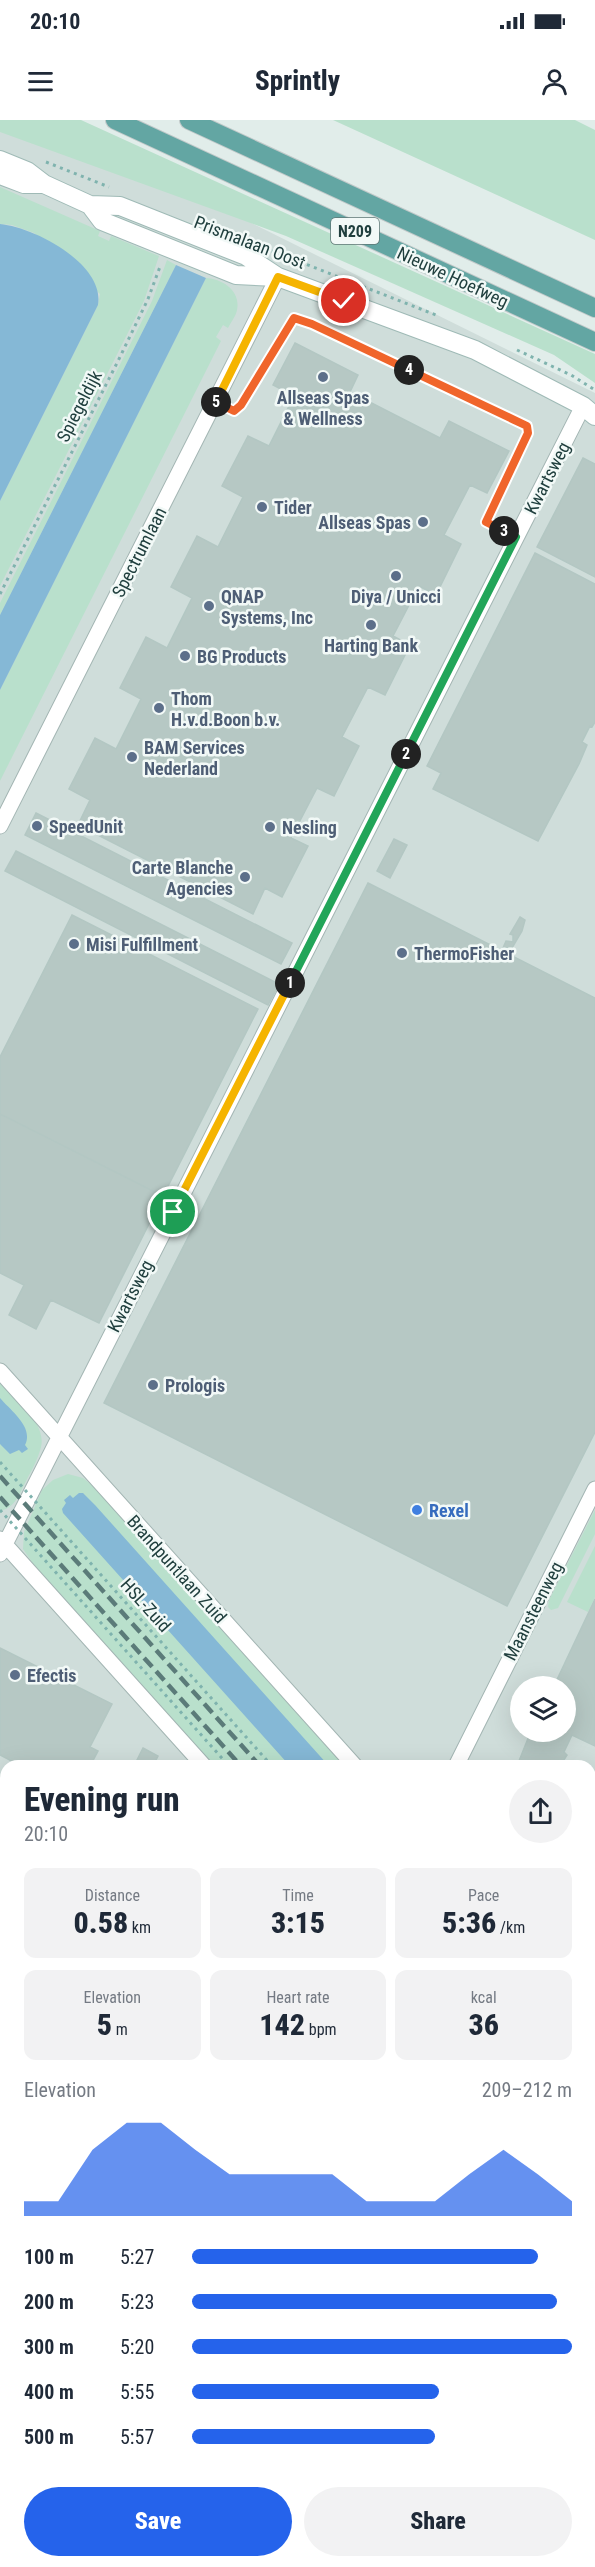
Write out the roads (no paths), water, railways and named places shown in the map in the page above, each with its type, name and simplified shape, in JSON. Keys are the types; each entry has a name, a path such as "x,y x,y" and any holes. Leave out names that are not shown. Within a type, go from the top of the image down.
{"main road":[{"name":"Nieuwe Hoefweg","path":"115,120 595,342"},
{"name":"Nieuwe Hoefweg","path":"189,120 595,308"}],"street":[{"name":"Prismalaan Oost","path":"0,160 27,171 44,184 90,205 120,206 246,256 278,277 476,350 589,411"},
{"name":"Prismalaan Oost","path":"0,175 24,184 44,184"},
{"name":"Prismalaan Oost","path":"90,205 102,221 236,276 278,277"},
{"name":"Spectrumlaan","path":"0,826 278,277"},
{"name":"Kwartsweg","path":"2,1546 516,537 589,411"},
{"name":"Brandpuntlaan Zuid","path":"0,1371 350,1760"},
{"name":"Maansteenweg","path":"459,1760 595,1489"},
{"path":"2,1546 198,1760"}],"lane":[{"path":"215,401 234,411 241,405 294,318 312,324 527,426 528,433 486,522 516,537"}],"water":[{"path":"0,224 31,232 48,240 79,262 90,275 97,290 98,305 0,501"},
{"path":"176,265 206,278 0,690 0,615"},
{"path":"0,1398 24,1426 27,1438 25,1445 28,1449 22,1453 19,1450 10,1454 0,1444"},
{"path":"83,1493 95,1505 324,1760 285,1760 63,1513 62,1509 66,1503 64,1500 70,1495 73,1498"}],"railway":[{"path":"0,1476 255,1760"},
{"path":"0,1497 236,1760"}],"place":[{"name":"Allseas Spas & Wellness","path":"323,377"},
{"name":"Tider","path":"262,507"},
{"name":"Allseas Spas","path":"423,522"},
{"name":"Diya / Unicci","path":"396,576"},
{"name":"QNAP Systems, Inc","path":"209,606"},
{"name":"Harting Bank","path":"371,625"},
{"name":"BG Products","path":"185,656"},
{"name":"Thom H.v.d.Boon b.v.","path":"159,708"},
{"name":"BAM Services Nederland","path":"132,757"},
{"name":"SpeedUnit","path":"37,826"},
{"name":"Nesling","path":"270,827"},
{"name":"Carte Blanche Agencies","path":"245,877"},
{"name":"Misi Fulfillment","path":"74,944"},
{"name":"ThermoFisher","path":"402,953"},
{"name":"Prologis","path":"153,1385"},
{"name":"Rexel","path":"417,1510"},
{"name":"Efectis","path":"15,1675"}]}
